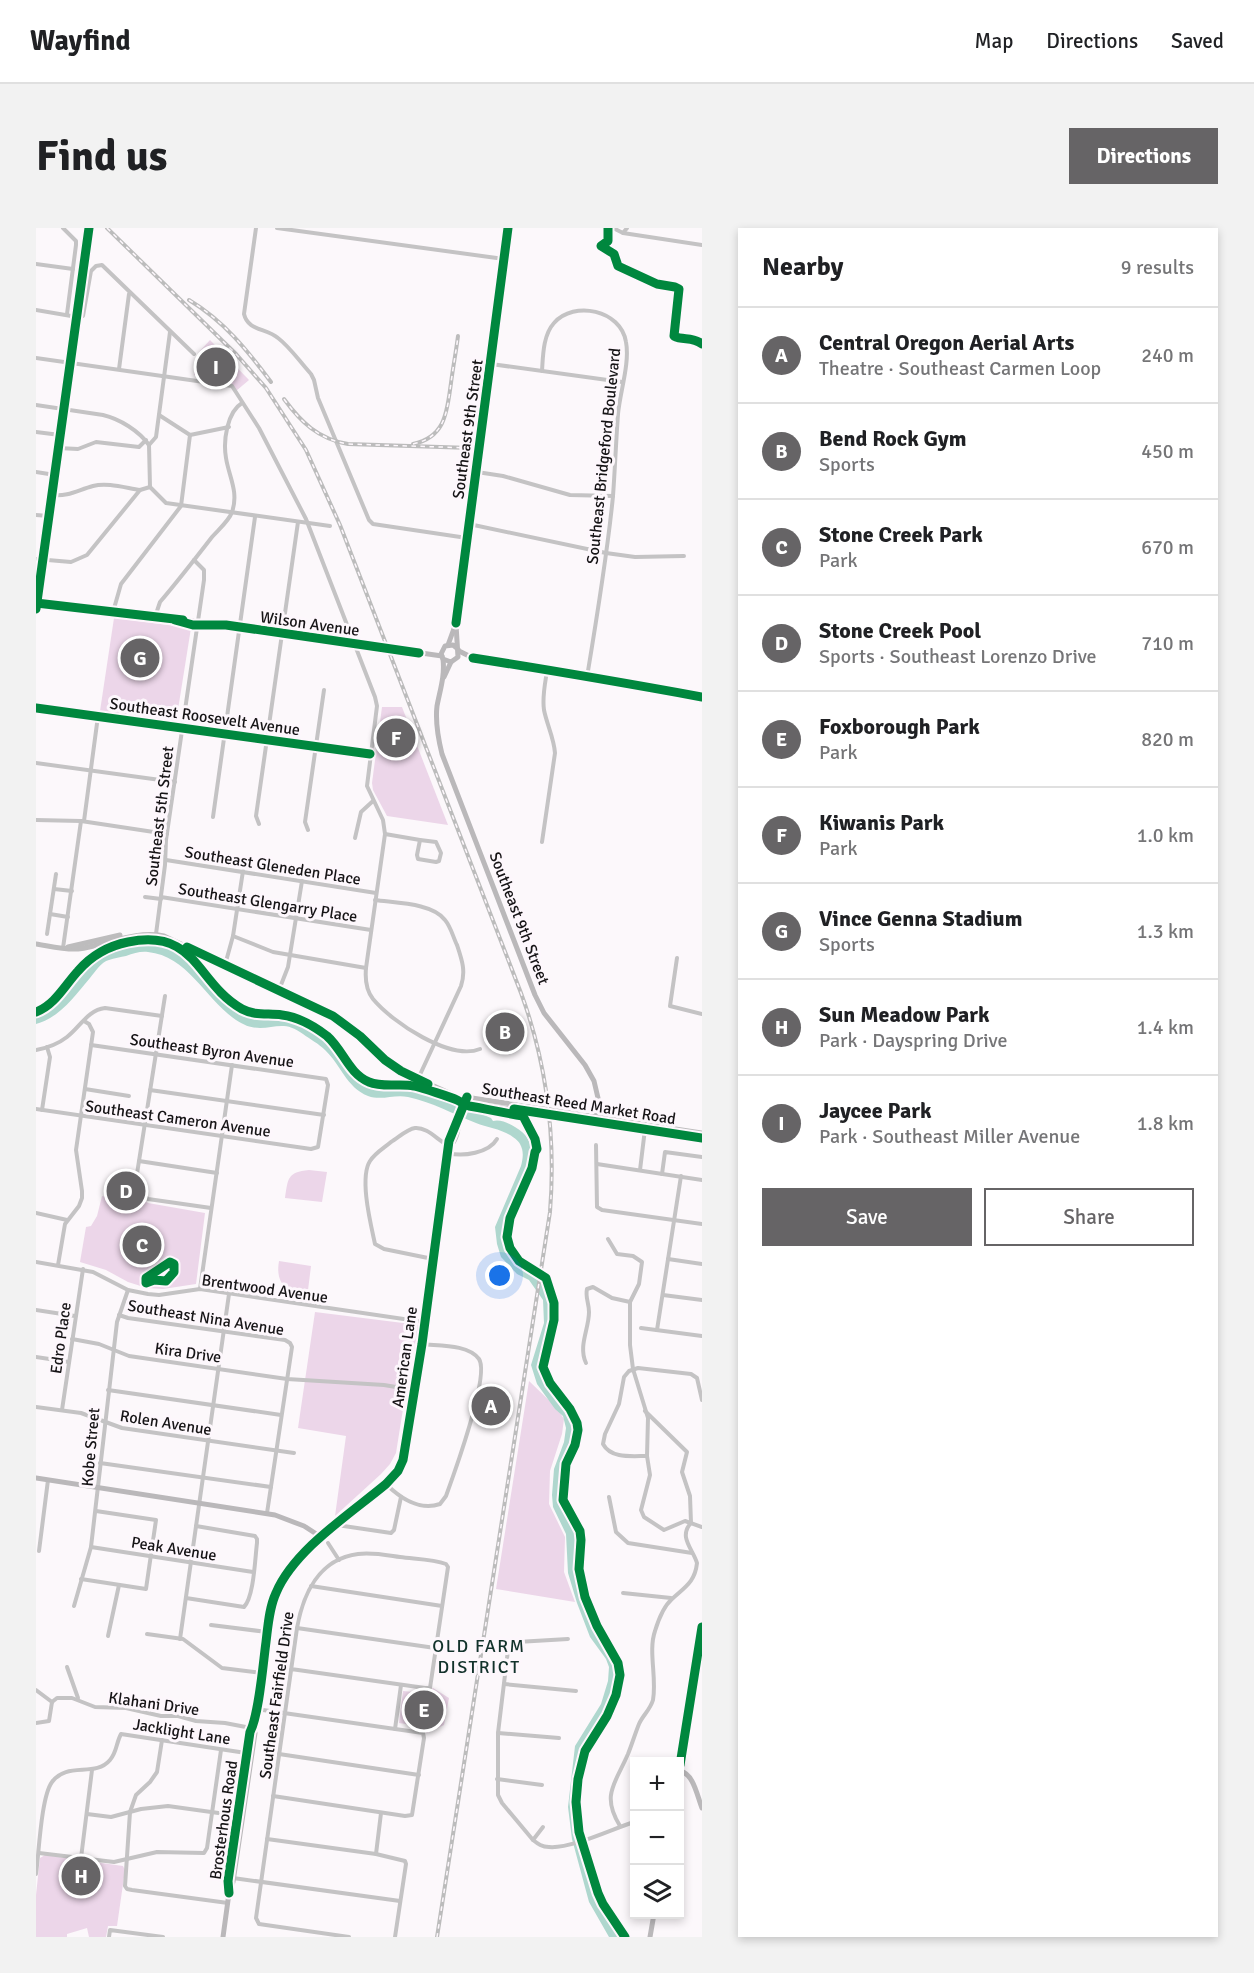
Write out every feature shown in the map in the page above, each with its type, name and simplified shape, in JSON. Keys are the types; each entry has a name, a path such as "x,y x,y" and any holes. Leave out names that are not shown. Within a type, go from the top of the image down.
{"main road":[{"path":"36,605 39,559 49,516 89,228"},
{"name":"Southeast Reed Market Road","path":"36,944 70,949 139,934 157,933 280,988 333,1016 360,1036 385,1060 466,1100 484,1105 702,1133"},
{"name":"Southeast Reed Market Road","path":"596,1119 702,1138"}],"street":[{"path":"63,228 76,241 67,314"},
{"path":"256,228 244,314 246,321 253,327 279,338 311,374 318,398 369,520 373,524 467,538"},
{"path":"277,228 505,259"},
{"name":"Southeast 9th Street","path":"508,228 456,623 451,640 445,647 443,658 444,677 436,719 438,740 539,1003 594,1081 598,1098 596,1119"},
{"path":"613,228 623,233 702,245"},
{"path":"623,233 627,228"},
{"path":"36,264 73,269"},
{"path":"36,310 76,317 83,316 91,271 93,267 99,265 194,354"},
{"path":"119,369 129,294"},
{"name":"Southeast Bridgeford Boulevard","path":"542,371 546,337 554,322 572,312 591,311 611,318 623,332 626,341 626,355 618,412 613,496 587,677"},
{"path":"170,332 156,437 150,446 150,487 166,502 181,506 330,526"},
{"path":"36,358 232,386 259,428 308,524 377,702 367,786 383,820 385,834 365,978 373,999 401,1026 458,1050 473,1052 480,1049"},
{"path":"491,364 622,382"},
{"path":"154,618 160,602 232,513 234,482 226,459 226,449 233,410 242,403"},
{"path":"36,405 112,417 128,426 150,446"},
{"path":"159,415 190,435 229,427"},
{"path":"36,432 60,435"},
{"path":"113,612 121,584 181,506 190,435"},
{"path":"58,448 73,450 96,442 139,447 146,440"},
{"path":"36,472 55,475"},
{"path":"477,472 503,476 570,495 613,496"},
{"path":"52,495 68,496 94,485 140,490 150,487"},
{"path":"39,559 71,562 87,555 140,490"},
{"path":"36,515 49,516"},
{"path":"213,817 255,517"},
{"path":"259,824 256,816 298,522"},
{"path":"470,524 606,553 635,557 684,556"},
{"name":"Southeast 5th Street","path":"157,933 167,834 204,570 194,560"},
{"name":"Wilson Avenue","path":"36,605 239,627 419,653 454,661"},
{"name":"Southeast 9th Street","path":"444,677 458,650 456,623"},
{"path":"445,647 453,645 473,658 702,697"},
{"name":"Wilson Avenue","path":"419,653 445,647"},
{"path":"454,661 473,658"},
{"path":"542,842 555,753 544,710 543,697 547,671"},
{"path":"308,831 305,822 324,690"},
{"name":"Southeast Roosevelt Avenue","path":"36,708 370,754"},
{"path":"65,948 98,716"},
{"path":"36,763 175,782"},
{"path":"355,838 361,812 373,801"},
{"path":"36,820 83,821 167,834"},
{"path":"385,834 436,842 441,853 439,861 418,859 420,840"},
{"name":"Southeast Gleneden Place","path":"166,860 376,893"},
{"path":"225,964 233,936 243,871"},
{"path":"47,934 56,874"},
{"path":"280,988 287,971 302,881"},
{"path":"54,889 72,891"},
{"name":"Southeast Glengarry Place","path":"145,897 237,908 371,930"},
{"path":"375,900 437,912 447,922 463,963 463,978 419,1078"},
{"path":"50,914 68,917"},
{"path":"233,936 269,951 366,968"},
{"path":"676,958 670,1006 702,1014"},
{"path":"165,996 136,1182 137,1189 141,1195 156,1201 212,1208"},
{"path":"36,1050 67,1037 92,1011 105,1008 162,1016"},
{"path":"58,1265 67,1220 79,1206 82,1198 76,1150 93,1032 89,1024 84,1021"},
{"name":"Southeast Byron Avenue","path":"91,1045 323,1078 328,1081 324,1115"},
{"path":"42,1110 50,1057 47,1047"},
{"path":"200,1289 232,1065"},
{"path":"85,1089 129,1096"},
{"path":"150,1090 324,1115"},
{"name":"American Lane","path":"321,1537 386,1484 398,1471 403,1460 422,1344 448,1153 459,1127 458,1122 466,1100"},
{"name":"Southeast Cameron Avenue","path":"36,1109 317,1149 324,1115"},
{"path":"432,1259 384,1249 375,1244 368,1214 368,1166 373,1156 380,1150 415,1128 427,1131 450,1146"},
{"path":"640,1170 645,1129"},
{"path":"448,1153 458,1155 485,1150 493,1146 497,1139"},
{"path":"596,1145 597,1207 602,1210 702,1224"},
{"path":"662,1174 665,1152 702,1157"},
{"path":"140,1161 217,1173"},
{"path":"597,1164 702,1180"},
{"path":"657,1330 681,1176"},
{"path":"36,1213 67,1220"},
{"path":"608,1239 617,1254 633,1256 642,1262 639,1284 630,1302 630,1345 633,1369 648,1418 647,1456 650,1474 642,1505 644,1517 664,1530 679,1522 702,1527"},
{"path":"668,1259 702,1264"},
{"name":"Brentwood Avenue","path":"36,1262 82,1269 101,1275 128,1290 159,1295 200,1289 424,1322"},
{"name":"Edro Place","path":"62,1410 82,1269"},
{"path":"586,1363 583,1342 590,1310 586,1301 587,1288 593,1287 612,1298 630,1302"},
{"name":"Kobe Street","path":"74,1606 91,1547 118,1315 128,1290"},
{"path":"180,1639 230,1294"},
{"path":"663,1295 702,1300"},
{"path":"36,1310 75,1316"},
{"name":"Southeast Nina Avenue","path":"118,1315 285,1340 292,1347 287,1379"},
{"path":"640,1328 702,1336"},
{"name":"Kira Drive","path":"72,1340 99,1344 129,1356 287,1379 384,1385 414,1390"},
{"path":"386,1484 406,1501 435,1505 444,1500 469,1429 482,1372 479,1359 464,1350 422,1344"},
{"path":"36,1357 69,1362"},
{"path":"647,1456 619,1455 608,1451 603,1444 604,1434 620,1404 624,1377 633,1369 695,1376 702,1400"},
{"path":"267,1513 287,1379"},
{"path":"108,1390 281,1415"},
{"name":"Rolen Avenue","path":"36,1407 89,1415 122,1428 294,1453"},
{"path":"645,1411 687,1452 682,1472 690,1496 692,1523"},
{"path":"100,1463 271,1487"},
{"path":"36,1478 267,1513 304,1526 321,1537"},
{"path":"39,1551 48,1480"},
{"path":"337,1525 391,1533 394,1530 401,1497"},
{"path":"609,1497 616,1532 628,1543 693,1554"},
{"path":"81,1579 146,1589 156,1520 96,1511"},
{"path":"620,1826 612,1813 611,1789 652,1701 654,1635 667,1605 672,1598 681,1593 694,1576 698,1563 687,1545 688,1526 692,1523"},
{"path":"186,1598 244,1607 248,1602 253,1572 257,1539 255,1536 196,1526"},
{"name":"Brosterhous Road","path":"223,1937 250,1732 253,1728 273,1599 284,1576 298,1558 321,1537"},
{"path":"328,1543 339,1560"},
{"name":"Peak Avenue","path":"91,1547 253,1572"},
{"name":"Southeast Fairfield Drive","path":"349,1937 259,1924 257,1921 300,1607 316,1577 327,1567 355,1554 372,1553 446,1564 448,1567 442,1606"},
{"path":"108,1636 119,1584"},
{"path":"291,1669 430,1688 442,1606 311,1586"},
{"path":"623,1593 672,1598"},
{"path":"211,1625 267,1632"},
{"path":"297,1628 436,1648"},
{"path":"681,1757 702,1631"},
{"path":"147,1634 180,1639 196,1647 211,1662 222,1668 262,1674"},
{"path":"568,1639 517,1642 508,1650 498,1733 498,1795 533,1840 537,1844 548,1847 581,1841 630,1823"},
{"path":"67,1667 78,1699"},
{"path":"504,1684 576,1691"},
{"path":"395,1729 401,1685"},
{"path":"36,1689 51,1702 49,1721 36,1724"},
{"name":"Klahani Drive","path":"51,1702 57,1698 78,1699 95,1707 126,1708 204,1723 225,1723 253,1728"},
{"path":"256,1709 423,1733 412,1815 381,1813 273,1796"},
{"name":"Brosterhous Road","path":"240,1816 255,1733 253,1728"},
{"path":"498,1733 559,1738"},
{"name":"Jacklight Lane","path":"36,1874 46,1798 51,1783 65,1772 92,1770 106,1764 115,1753 120,1734 247,1754"},
{"path":"162,1740 157,1772 136,1795 130,1812 125,1886 127,1889 228,1903"},
{"path":"39,1852 107,1862 157,1852 204,1853 221,1750"},
{"path":"279,1754 419,1775"},
{"path":"81,1858 92,1770"},
{"path":"684,1773 689,1777 702,1808"},
{"path":"497,1779 542,1785"},
{"path":"87,1814 111,1817 168,1806 240,1816"},
{"path":"376,1854 381,1813"},
{"path":"533,1840 543,1827"},
{"path":"267,1839 376,1854 405,1861 395,1937"},
{"path":"232,1878 400,1901"},
{"path":"650,1937 653,1919"},
{"path":"109,1937 110,1930 163,1937"}],"shaded area":[{"path":"210,340 249,380 236,391 226,381 194,375 199,352"},
{"path":"114,618 191,628 176,722 100,711"},
{"path":"382,707 402,707 448,825 387,816 373,790 372,783"},
{"path":"146,941 175,949 196,966 223,997 244,1012 252,1015 287,1017 314,1029 331,1041 359,1079 370,1086 409,1089 440,1098 491,1118 493,1121 507,1123 527,1138 531,1150 530,1164 506,1225 506,1239 514,1257 541,1282 551,1300 553,1319 541,1359 541,1367 547,1384 570,1412 576,1429 563,1475 562,1500 564,1509 579,1537 577,1569 580,1589 594,1625 618,1669 614,1698 587,1743 578,1764 573,1800 575,1824 580,1847 587,1859 600,1906 623,1937 609,1937 589,1902 572,1839 568,1807 575,1746 601,1704 608,1681 609,1667 590,1637 577,1603 568,1573 566,1534 553,1507 554,1469 564,1442 566,1428 563,1416 537,1384 531,1365 544,1323 543,1300 529,1280 517,1274 501,1257 497,1244 495,1227 521,1166 523,1155 521,1147 517,1140 506,1133 426,1102 403,1096 373,1097 360,1092 323,1048 294,1028 246,1026 225,1012 186,970 162,955 140,952 106,961 66,1006 52,1017 36,1024 36,1014 53,1004 80,971 97,957 115,948"},
{"path":"309,1170 327,1172 322,1202 285,1198 290,1178 296,1173"},
{"path":"119,1179 133,1181 138,1197 148,1203 205,1213 196,1284 163,1289 147,1288 128,1282 106,1270 80,1262 86,1227 91,1226 97,1216 102,1196 116,1200"},
{"path":"279,1261 311,1266 307,1298 284,1286 279,1276"},
{"path":"315,1312 419,1325 396,1453 381,1474 335,1516 346,1436 298,1428"},
{"path":"529,1381 557,1408 564,1419 562,1434 550,1471 549,1504 565,1537 564,1572 575,1602 496,1589"},
{"path":"433,1688 449,1698 444,1725 427,1733 420,1726 399,1723 403,1691 425,1693"},
{"path":"45,1855 123,1866 125,1870 117,1926 108,1926 106,1937 89,1937 87,1928 67,1934 67,1937 36,1937 36,1895 40,1858"}],"railway":[{"path":"107,228 236,354 266,388 306,450 340,525 521,993 543,1073 552,1156 550,1212 437,1937"},
{"path":"189,300 224,327 271,382"},
{"path":"413,444 424,441 432,435 443,421 458,336"},
{"path":"284,399 311,428 337,442 471,448"}],"cycle path":[{"path":"36,609 89,228"},
{"path":"456,623 508,228"},
{"path":"608,228 608,241 601,246 614,254 618,266 657,284 679,289 674,336 695,340 702,344"},
{"path":"36,603 183,620"},
{"path":"175,620 193,625 226,625 419,653"},
{"path":"473,658 702,697"},
{"path":"36,708 370,754"},
{"path":"36,1012 49,1005 78,971 100,952 128,942 151,940 168,943 182,950 194,960 214,986 242,1009 294,1018 322,1032 333,1042 351,1068 369,1082 380,1085 414,1086 469,1106 523,1116 535,1139 537,1149 532,1168 510,1218 507,1237 510,1248 519,1261 546,1278 554,1303 554,1320 543,1367 550,1383 570,1409 578,1430 575,1445 566,1464 563,1500 580,1531 579,1569 585,1597 597,1626 618,1663 620,1675 616,1695 607,1716 585,1751 578,1779 576,1802 579,1832 598,1893 625,1937"},
{"path":"187,947 333,1016 360,1036 385,1060 401,1071 428,1084"},
{"path":"229,1893 228,1881 250,1732 258,1702 269,1617 276,1593 284,1577 309,1548 386,1484 398,1471 403,1460 422,1344 449,1141 467,1097"},
{"path":"514,1109 702,1138"},
{"path":"170,1262 174,1264 174,1272 166,1281 154,1280 146,1283 146,1278 170,1262"},
{"path":"681,1757 702,1627"}],"place":[{"name":"Jaycee Park","path":"216,367"},
{"name":"Vince Genna Stadium","path":"140,658"},
{"name":"Kiwanis Park","path":"396,738"},
{"name":"Bend Rock Gym","path":"505,1032"},
{"name":"Stone Creek Pool","path":"126,1191"},
{"name":"Stone Creek Park","path":"142,1245"},
{"name":"Central Oregon Aerial Arts","path":"491,1406"},
{"name":"Foxborough Park","path":"424,1710"},
{"name":"Sun Meadow Park","path":"81,1876"}],"district":[{"name":"OLD FARM DISTRICT","path":"479,1656"}]}
